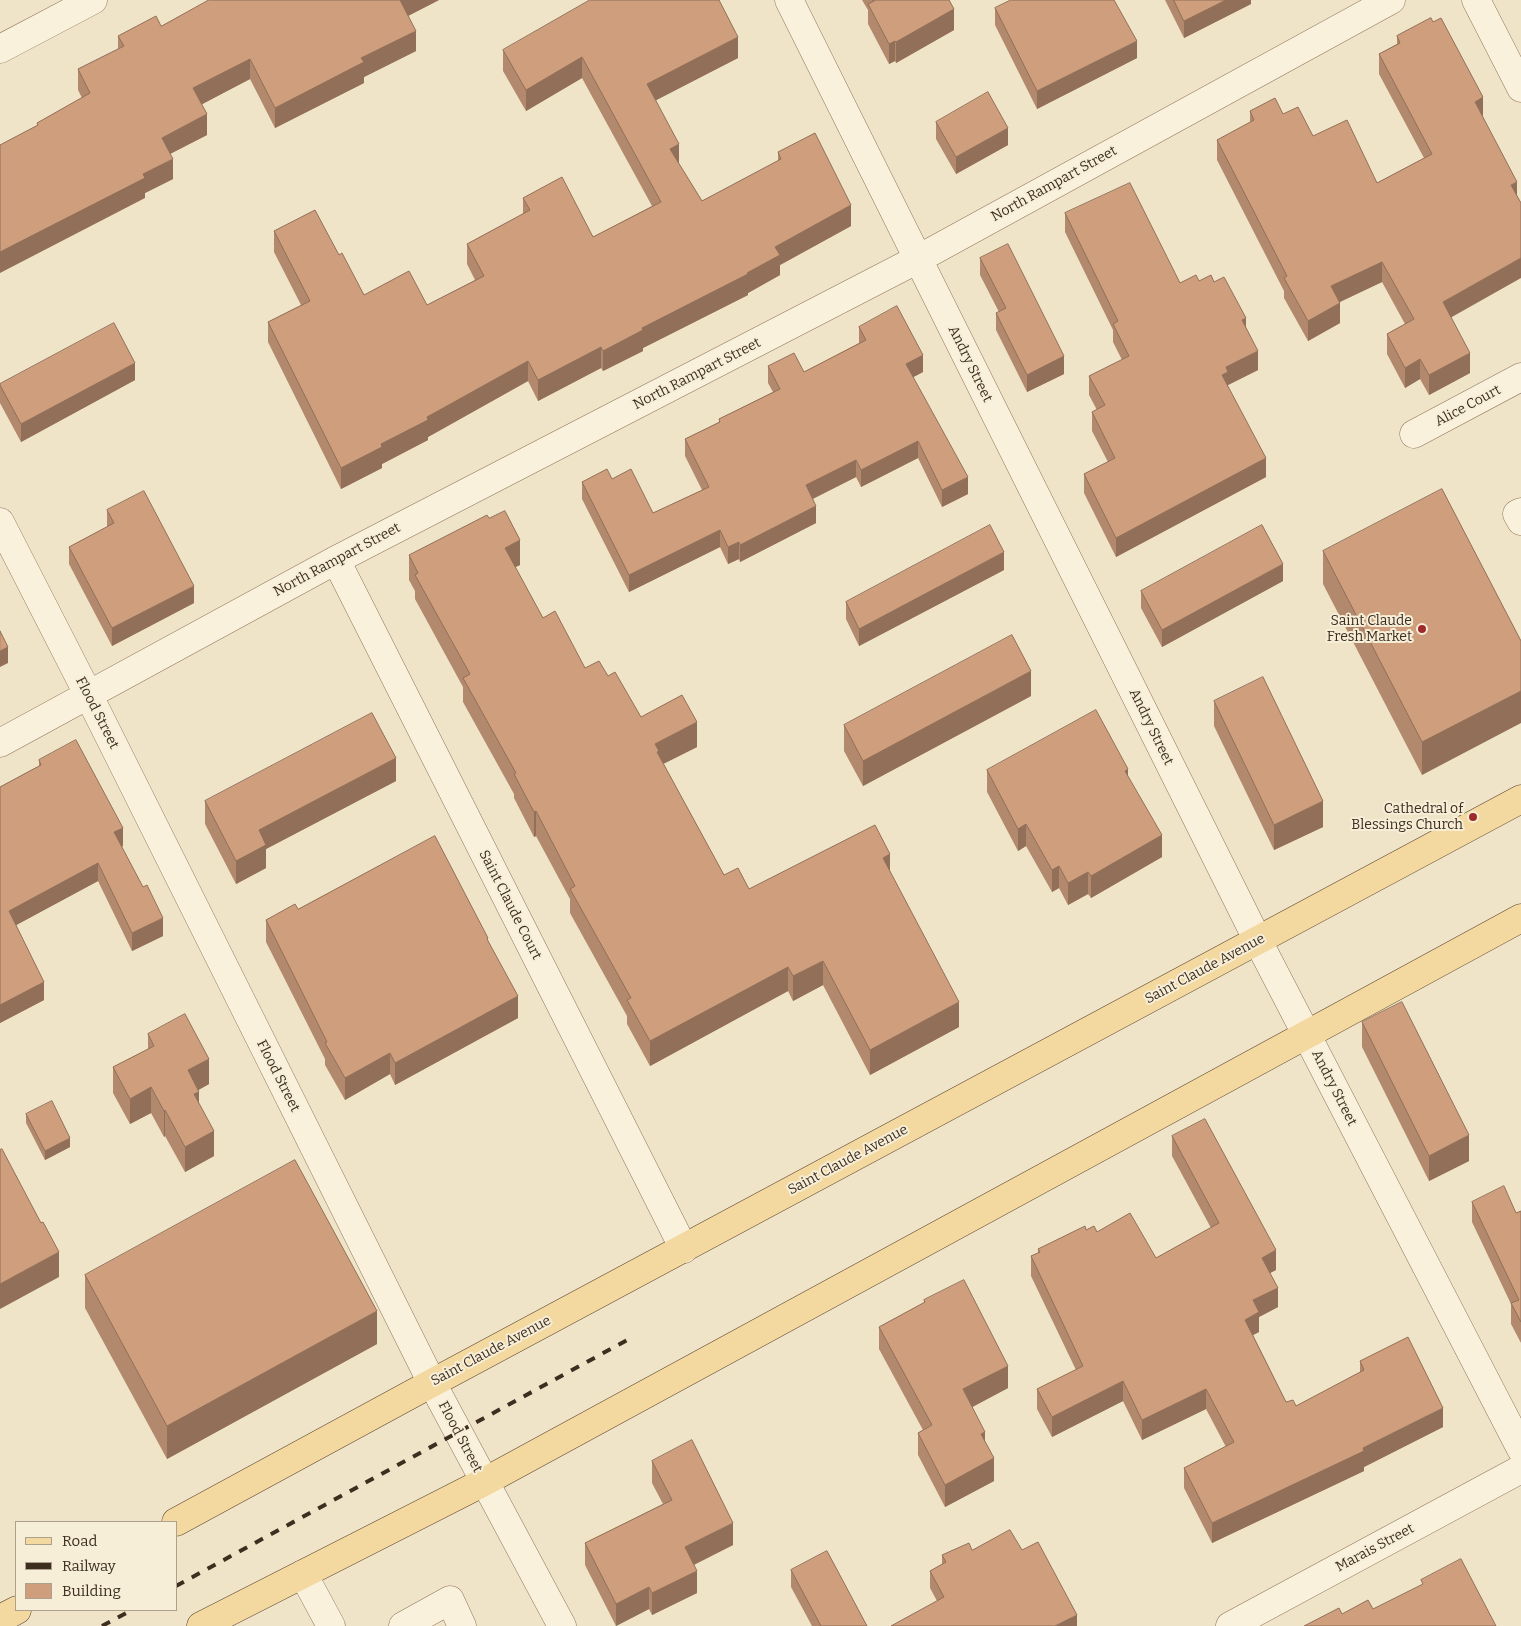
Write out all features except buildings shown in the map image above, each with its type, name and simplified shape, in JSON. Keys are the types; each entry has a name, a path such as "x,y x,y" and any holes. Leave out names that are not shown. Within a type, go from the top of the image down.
{"main road":[{"name":"Saint Claude Avenue","path":"178,1521 1521,799"},
{"path":"201,1626 484,1482 1521,918"},
{"path":"0,1619 15,1611"}],"street":[{"path":"0,49 93,0"},
{"name":"Andry Street","path":"790,0 1258,941 1521,1449"},
{"name":"North Rampart Street","path":"0,743 336,560 918,259 1391,0"},
{"path":"1476,0 1521,88"},
{"name":"Alice Court","path":"1414,434 1521,377"},
{"path":"1521,512 1517,514 1521,521"},
{"name":"Flood Street","path":"0,522 88,694 432,1383 562,1626"},
{"name":"Saint Claude Court","path":"336,560 684,1249"},
{"name":"Marais Street","path":"1230,1626 1521,1469"},
{"path":"303,1574 331,1626"},
{"path":"402,1626 450,1600 462,1626"}],"railway":[{"path":"178,1585 629,1339"},
{"path":"102,1626 130,1611"}],"place":[{"name":"Saint Claude Fresh Market","path":"1422,629"},
{"name":"Cathedral of Blessings Church","path":"1473,817"}]}
